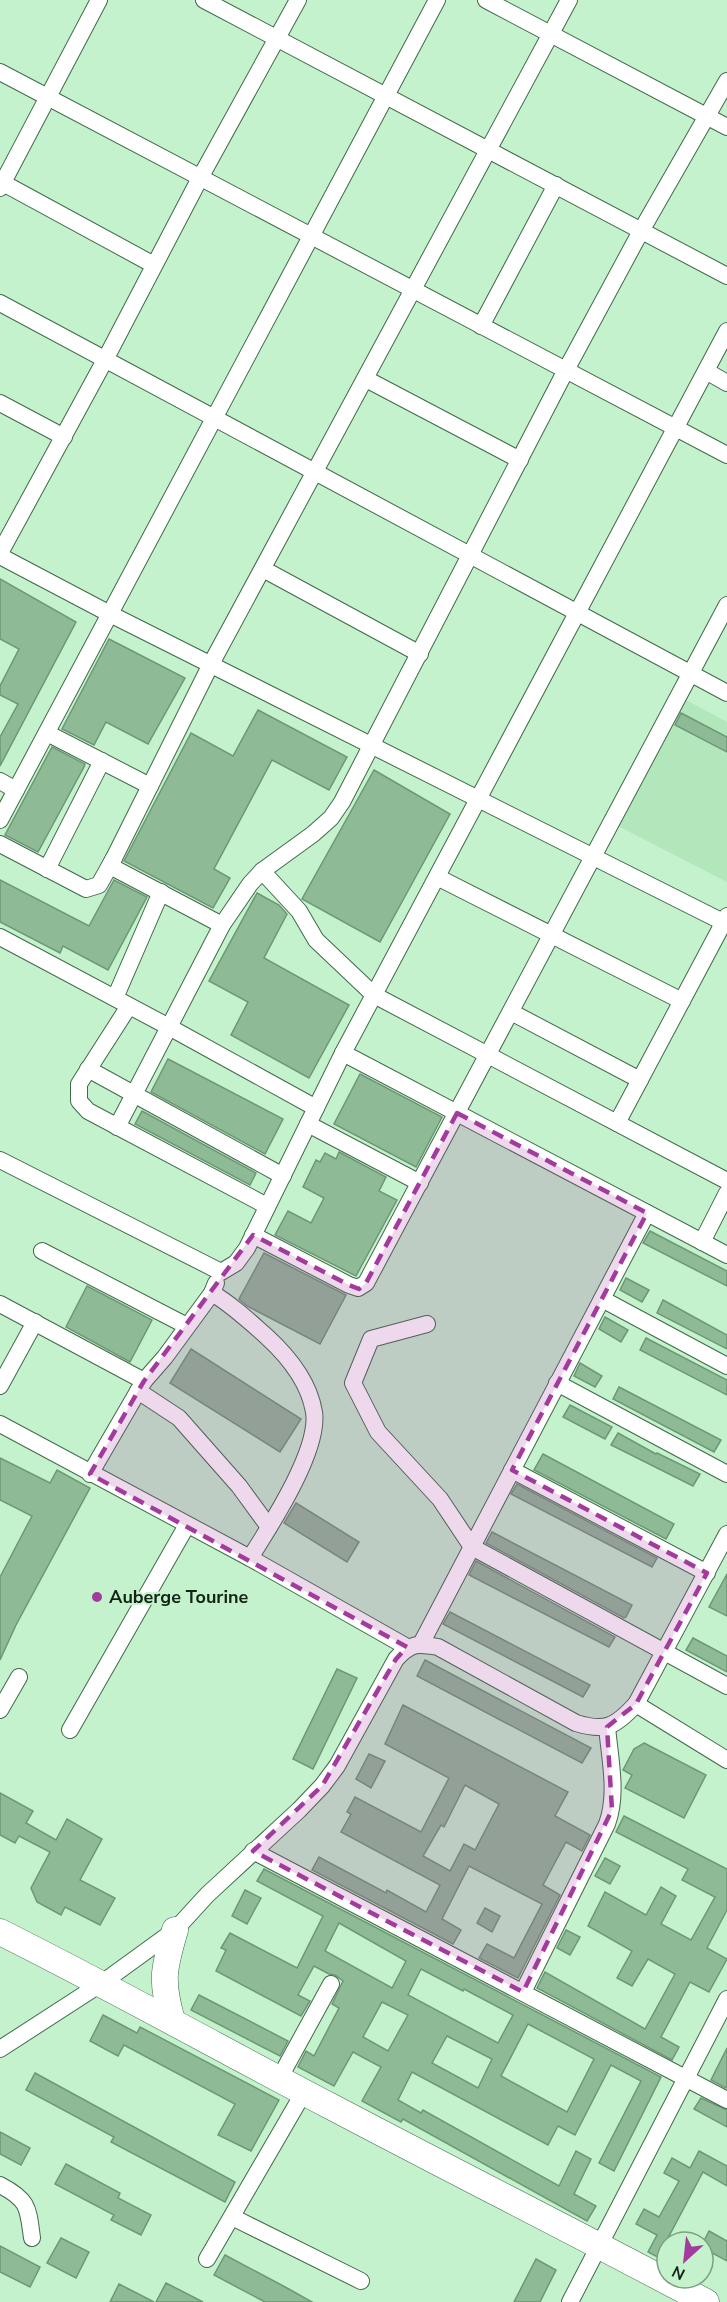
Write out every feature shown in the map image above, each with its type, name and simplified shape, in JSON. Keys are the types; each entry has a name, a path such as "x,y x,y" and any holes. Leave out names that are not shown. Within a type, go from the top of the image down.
{"highway":[{"path":"172,2021 164,1991 165,1963 175,1930"},
{"path":"0,1932 102,1983 279,2079 599,2245 677,2295 706,2302"}],"street":[{"path":"99,0 1,185 154,265"},
{"path":"204,0 727,276"},
{"path":"298,0 200,177 105,360 0,554 110,614 726,921 681,1001 617,1124"},
{"path":"0,820 437,0"},
{"path":"486,0 727,127"},
{"path":"222,925 110,866 212,664 570,0"},
{"path":"0,72 727,455"},
{"path":"117,1127 222,925 250,884 262,871 331,818 342,802 566,370 641,231 727,81"},
{"path":"481,326 556,185"},
{"path":"0,303 727,693"},
{"path":"90,1474 141,1386 212,1293 221,1272 236,1263 253,1235 343,1053 727,331"},
{"path":"706,371 727,383"},
{"path":"366,380 520,460"},
{"path":"0,403 64,436"},
{"path":"263,569 420,654"},
{"path":"253,1235 349,1286 358,1288 366,1283 727,605"},
{"path":"47,733 150,786"},
{"path":"47,868 102,761"},
{"path":"0,781 16,789"},
{"path":"0,844 86,889 99,885 114,858"},
{"path":"262,871 299,911 316,940 374,995 727,1181"},
{"path":"437,877 681,1001"},
{"path":"162,892 122,1002 79,1084 79,1101 88,1111 267,1206"},
{"path":"0,937 316,1108"},
{"path":"511,1012 640,1080"},
{"path":"343,1053 727,1255"},
{"path":"88,1069 283,1176"},
{"path":"308,1124 420,1183"},
{"path":"0,1160 221,1272"},
{"path":"702,1242 727,1193"},
{"path":"0,2049 102,1983 175,1930 207,1895 322,1786 337,1766 396,1659 414,1646 472,1547 647,1212"},
{"path":"42,1251 187,1326"},
{"path":"212,1293 230,1303 283,1351 309,1394 314,1414 307,1454 250,1558"},
{"path":"602,1299 727,1366"},
{"path":"0,1304 35,1322 141,1386 179,1418 239,1486 269,1527"},
{"path":"0,1386 35,1322"},
{"path":"427,1324 371,1339 353,1383 378,1432 440,1499 472,1547 727,1686"},
{"path":"558,1383 727,1474"},
{"path":"0,1424 414,1646 438,1647 576,1723 592,1728 607,1728 623,1718 636,1704 727,1534"},
{"path":"512,1470 707,1572"},
{"path":"70,1730 187,1525"},
{"path":"0,1710 19,1677"},
{"path":"636,1704 727,1760"},
{"path":"523,1992 612,1810 614,1796 607,1728"},
{"path":"254,1851 727,2100"},
{"path":"279,2079 331,1984"},
{"path":"570,2302 727,1999"},
{"path":"207,2259 304,2092"},
{"path":"0,2186 16,2193 28,2208 32,2238"},
{"path":"232,2217 361,2281"}],"highlighted area":[{"path":"457,1113 647,1213 512,1470 707,1573 636,1704 607,1727 612,1810 523,1992 253,1851 322,1786 396,1659 407,1647 90,1474 144,1381 253,1235 349,1285 359,1289 366,1283"}],"shaded area":[{"path":"684,699 727,722 727,882 618,826"}],"building":[{"path":"0,579 76,622 0,766 0,737 18,704 0,695 0,686 19,649 0,639"},
{"path":"109,639 185,678 148,744 106,722 94,745 62,729"},
{"path":"258,710 347,757 329,790 272,760 214,869 230,878 213,908 124,861 191,733 233,756"},
{"path":"681,713 727,737 727,752 675,725"},
{"path":"52,747 85,764 38,852 5,835"},
{"path":"374,770 450,814 380,942 302,899"},
{"path":"0,880 89,926 114,880 147,897 108,970 63,946 60,953 0,922"},
{"path":"257,893 279,905 287,914 264,958 349,1005 309,1078 231,1035 248,1002 209,981"},
{"path":"168,1059 283,1119 265,1154 151,1092"},
{"path":"360,1074 442,1117 416,1167 334,1124"},
{"path":"142,1111 256,1173 250,1185 135,1124"},
{"path":"339,1152 386,1177 379,1191 397,1200 356,1276 275,1235 288,1211 311,1223 324,1198 303,1187 316,1160 320,1162 325,1153 336,1159"},
{"path":"650,1231 727,1271 727,1286 643,1243"},
{"path":"264,1253 346,1295 320,1344 247,1306 239,1299"},
{"path":"626,1278 649,1290 642,1302 620,1290"},
{"path":"87,1286 152,1320 130,1362 66,1327"},
{"path":"663,1300 727,1335 727,1349 657,1313"},
{"path":"605,1317 628,1330 621,1342 599,1329"},
{"path":"646,1338 727,1380 727,1395 640,1350"},
{"path":"191,1349 301,1419 280,1452 170,1383"},
{"path":"580,1363 602,1376 595,1387 574,1376"},
{"path":"619,1387 721,1440 714,1452 613,1399"},
{"path":"570,1405 612,1427 605,1439 563,1417"},
{"path":"618,1433 700,1474 693,1486 611,1445"},
{"path":"543,1454 674,1524 666,1539 534,1470"},
{"path":"0,1458 50,1483 57,1470 90,1488 16,1625 0,1660 0,1577 32,1516 0,1500"},
{"path":"517,1484 657,1558 652,1567 511,1494"},
{"path":"296,1503 359,1542 347,1562 284,1523"},
{"path":"492,1532 632,1605 626,1617 624,1618 486,1543"},
{"path":"476,1561 615,1637 609,1647 469,1575"},
{"path":"727,1574 727,1616 709,1607"},
{"path":"450,1612 590,1685 583,1697 443,1624"},
{"path":"693,1638 727,1656 727,1672 686,1650"},
{"path":"425,1660 591,1748 582,1763 417,1676"},
{"path":"337,1669 357,1678 313,1769 293,1759"},
{"path":"403,1705 568,1792 555,1816 590,1835 582,1851 566,1842 543,1885 560,1895 518,1978 479,1958 487,1944 514,1958 542,1904 469,1866 442,1919 461,1930 453,1944 312,1870 319,1857 426,1912 440,1885 341,1832 351,1814 347,1812 355,1797 421,1832 449,1778 385,1744","holes":["465,1785 499,1804 475,1850 464,1844 450,1871 423,1856 441,1825 444,1827"]},
{"path":"644,1743 706,1775 684,1818 625,1788 632,1775 623,1770 634,1749"},
{"path":"369,1754 385,1761 371,1788 356,1779"},
{"path":"0,1793 33,1811 26,1823 56,1840 67,1819 102,1839 80,1880 115,1898 100,1925 65,1907 61,1915 37,1902 31,1888 50,1852 19,1836 15,1843 0,1835"},
{"path":"624,1816 727,1869 727,1910 707,1948 727,1959 709,1992 690,1982 661,2037 679,2047 672,2060 537,1988 545,1972 645,2029 675,1974 648,1959 632,1986 617,1978 632,1951 588,1926 605,1892 646,1915 661,1887 676,1896 661,1924 691,1940 715,1897 682,1880 688,1869 616,1832"},
{"path":"605,1858 620,1866 610,1884 595,1876"},
{"path":"264,1869 661,2077 614,2171 599,2163 641,2081 611,2065 575,2135 558,2126 548,2145 412,2072 398,2100 421,2113 423,2110 559,2186 576,2151 591,2159 574,2194 596,2206 587,2221 403,2119 401,2122 362,2101 381,2067 353,2052 334,2086 298,2067 306,2051 314,2056 339,2008 332,2004 343,1981 314,1966 298,1995 310,2001 301,2016 216,1971 226,1950 221,1948 230,1933 297,1968 323,1916 257,1881","holes":["339,1923 406,1961 392,1988 325,1951","421,1969 513,2015 498,2043 408,1995","382,2002 408,2015 388,2051 363,2037","528,2024 594,2059 567,2112 501,2076","447,2036 492,2059 478,2088 432,2063"]},
{"path":"245,1890 261,1898 247,1924 232,1916"},
{"path":"485,1908 500,1916 492,1932 477,1923"},
{"path":"566,1930 580,1937 570,1955 557,1948"},
{"path":"199,1995 288,2041 280,2056 191,2010"},
{"path":"103,2015 137,2033 140,2027 279,2100 251,2151 218,2135 235,2104 124,2045 118,2056 90,2041"},
{"path":"727,2048 727,2086 726,2088 711,2080"},
{"path":"35,2073 235,2182 225,2202 111,2142 114,2137 26,2090"},
{"path":"701,2098 727,2110 727,2127 694,2109"},
{"path":"0,2132 30,2148 21,2165 0,2154"},
{"path":"699,2151 727,2166 727,2186 703,2172 672,2230 655,2230 655,2234 636,2224 644,2209 659,2217 679,2181 664,2173 672,2158 690,2168"},
{"path":"66,2164 120,2193 118,2198 151,2215 141,2235 111,2220 114,2215 55,2184"},
{"path":"715,2234 727,2241 727,2261 715,2254"},
{"path":"61,2238 89,2252 76,2278 47,2263"},
{"path":"655,2239 655,2256 648,2252"},
{"path":"0,2246 40,2267 30,2287 0,2272"},
{"path":"225,2255 312,2302 265,2302 214,2275"},
{"path":"536,2259 556,2270 540,2302 514,2302"},
{"path":"166,2283 203,2302 156,2302"},
{"path":"119,2284 154,2302 110,2302"}],"place":[{"name":"Auberge Tourine","path":"97,1597"}]}
